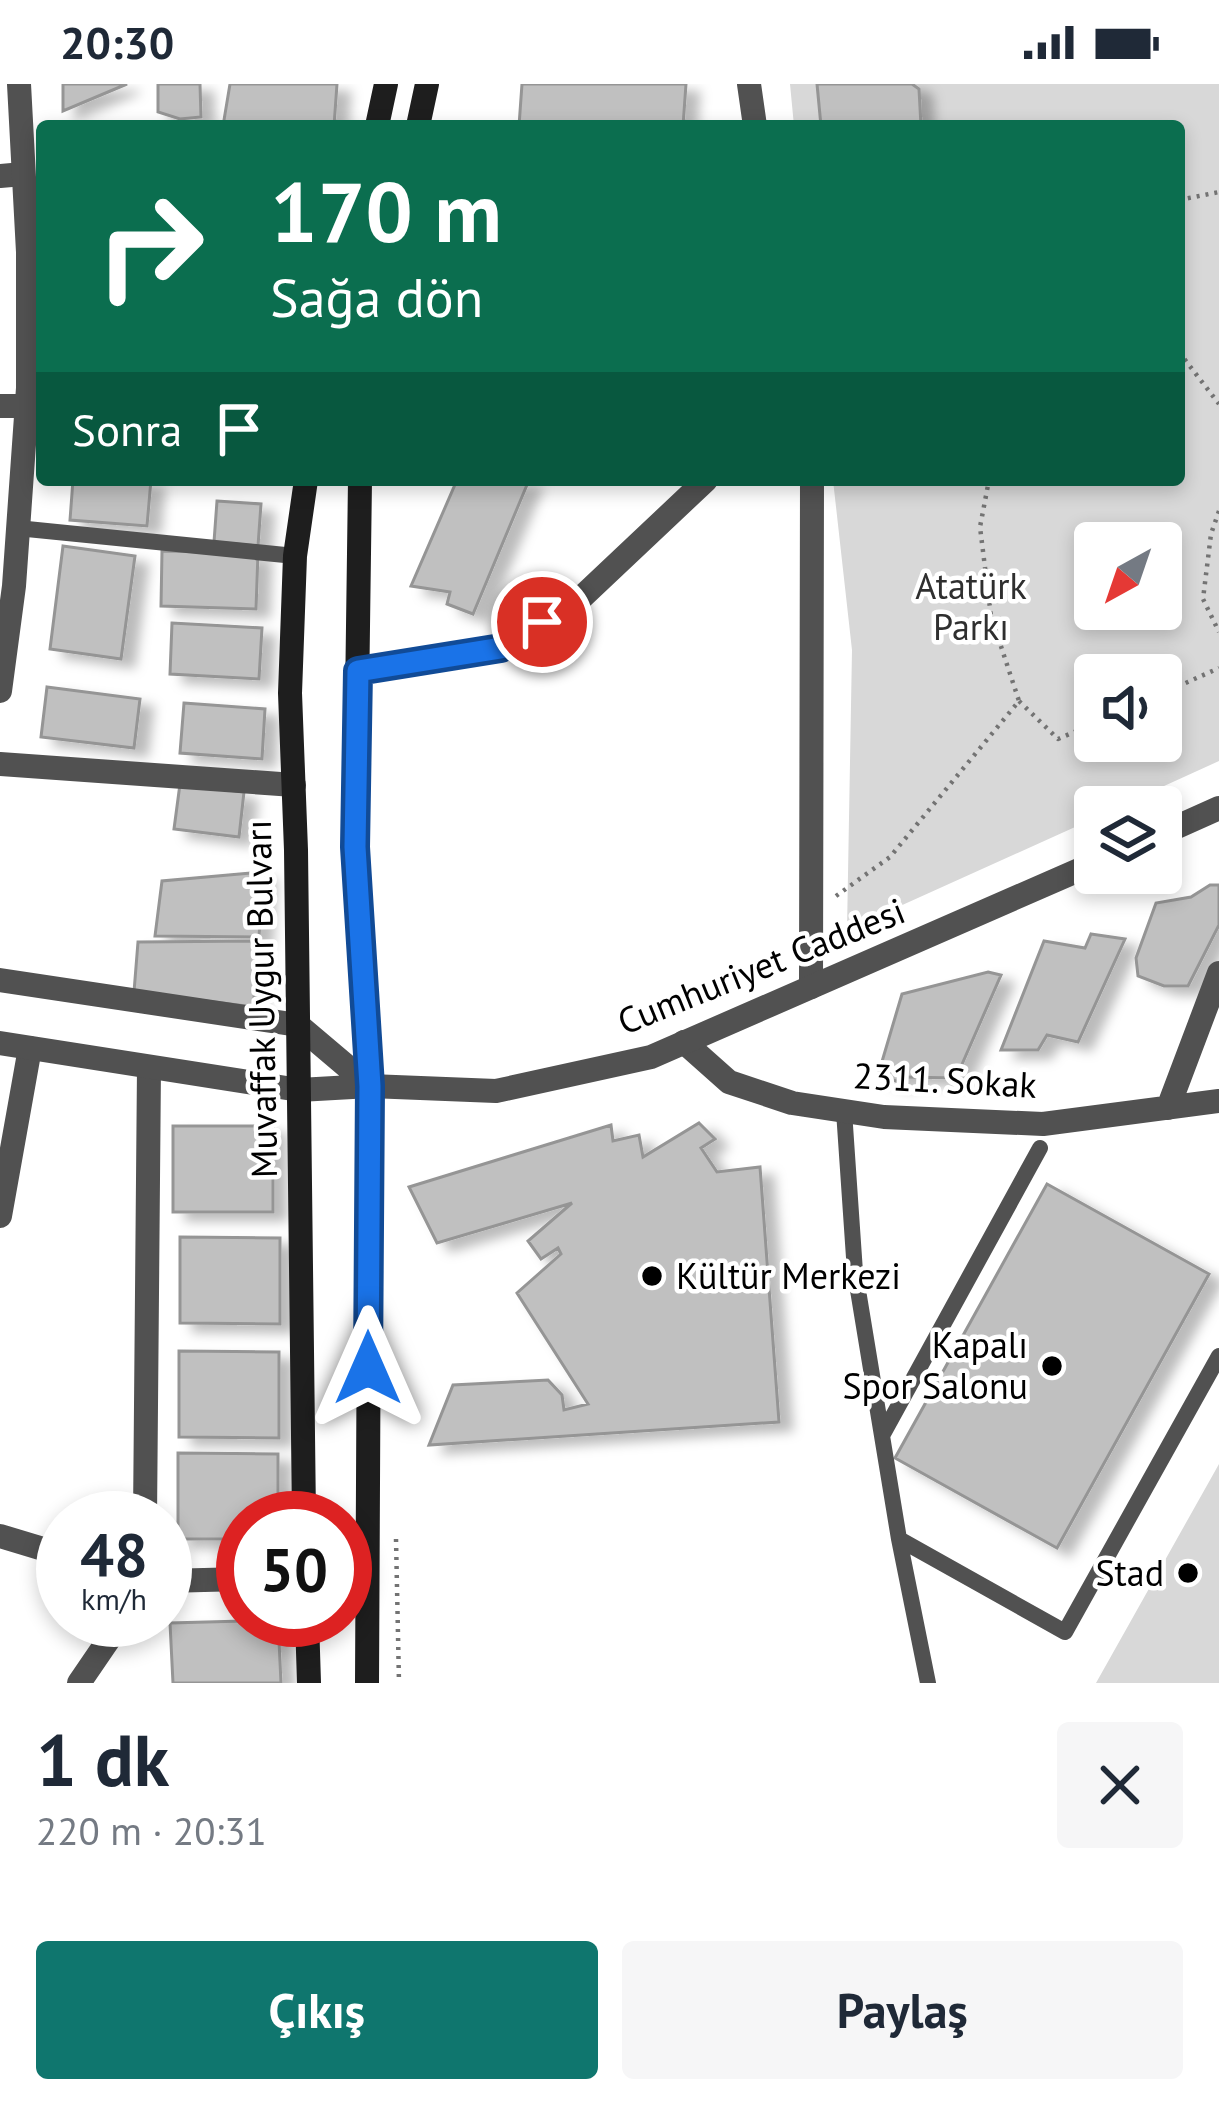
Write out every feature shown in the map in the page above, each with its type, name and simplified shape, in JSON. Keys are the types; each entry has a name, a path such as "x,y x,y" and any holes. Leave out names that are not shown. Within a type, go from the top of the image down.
{"main road":[{"path":"378,120 386,84"},
{"path":"419,120 427,84"},
{"name":"Muvaffak Uygur Bulvarı","path":"304,1491 290,693 296,556 305,486"},
{"path":"360,486 355,847 370,1086 367,1683"},
{"path":"308,1647 309,1683"}],"street":[{"path":"0,691 14,586 35,253 12,175 19,84"},
{"path":"749,84 754,120"},
{"path":"0,406 27,406"},
{"path":"358,671 501,648 582,597 700,486"},
{"path":"811,987 812,486"},
{"path":"0,764 294,785"},
{"path":"1182,825 1219,808"},
{"name":"Cumhuriyet Caddesi","path":"0,1043 299,1090 370,1086 496,1091 651,1057 1074,872"},
{"path":"1168,1108 1219,973"},
{"path":"0,980 298,1025 370,1086"},
{"name":"2311. Sokak","path":"684,1042 729,1082 792,1103 884,1117 1043,1124 1219,1101"},
{"path":"0,1216 30,1048"},
{"path":"145,1491 149,1066"},
{"path":"0,1536 36,1547"},
{"path":"79,1683 104,1647"}],"lane":[{"path":"17,529 296,556"},
{"path":"844,1111 855,1272 898,1539 928,1683"},
{"path":"882,1435 1040,1148"},
{"path":"898,1539 1065,1632 1219,1356"}],"path":[{"path":"1185,199 1219,192"},
{"path":"1185,360 1219,404"},
{"path":"988,486 980,526 991,616 1019,701 1058,739 1074,732"},
{"path":"1219,511 1204,599 1219,632"},
{"path":"1182,685 1219,668"},
{"path":"812,913 890,857 1019,701"}],"green space":[{"name":"Atatürk Parkı","path":"790,84 1219,84 1219,761 1164,786 1074,786 1074,827 847,930 852,650 834,486 1185,486 1185,120 793,120"},
{"name":"Stad","path":"1219,1464 1219,1683 1096,1683"}],"building":[{"path":"63,84 127,84 63,111"},
{"path":"158,84 200,84 201,117 180,119 158,112"},
{"path":"230,84 337,84 334,120 224,120"},
{"path":"522,84 686,84 683,120 519,120"},
{"path":"817,84 912,84 919,89 921,120 820,120"},
{"path":"73,486 150,486 147,526 70,520"},
{"path":"454,486 526,486 473,614 447,604 450,592 411,586"},
{"path":"217,501 261,504 258,546 214,542"},
{"path":"63,546 135,556 121,659 50,649"},
{"path":"162,551 258,553 256,609 161,606"},
{"path":"172,623 262,628 259,679 170,674"},
{"path":"47,687 140,699 134,748 41,737"},
{"path":"184,703 265,709 262,759 180,753"},
{"path":"180,784 244,792 239,837 174,829"},
{"path":"263,872 259,937 155,936 162,881"},
{"path":"1219,885 1219,925 1188,986 1164,986 1138,976 1136,958 1156,903 1191,897"},
{"path":"1091,934 1125,939 1078,1042 1047,1035 1038,1050 1001,1050 1044,941 1085,948"},
{"path":"255,941 254,1007 134,992 138,942"},
{"path":"988,972 1001,975 956,1078 905,1077 899,1082 878,1075 902,994"},
{"name":"Kültür Merkezi","path":"699,1123 715,1139 701,1148 717,1172 760,1167 779,1422 429,1445 453,1385 548,1380 562,1395 564,1410 588,1404 517,1293 561,1254 558,1248 541,1259 528,1241 572,1203 437,1243 409,1187 611,1125 613,1141 639,1135 643,1157"},
{"path":"173,1126 273,1126 273,1212 173,1212"},
{"name":"Kapalı Spor Salonu","path":"1047,1184 1209,1274 1057,1548 895,1458"},
{"path":"180,1237 280,1238 280,1324 180,1323"},
{"path":"179,1351 279,1352 279,1438 179,1437"},
{"path":"178,1453 278,1454 278,1491 216,1491 216,1539 192,1539 192,1491 178,1491"},
{"path":"192,1622 216,1622 216,1647 279,1647 281,1683 173,1683 171,1647 192,1647"}],"place":[{"name":"Kültür Merkezi","path":"652,1276"},
{"name":"Kapalı Spor Salonu","path":"1052,1366"},
{"name":"Stad","path":"1188,1573"}],"route":[{"path":"368,1368 370,1086 355,847 358,671 501,648 542,622"}]}
